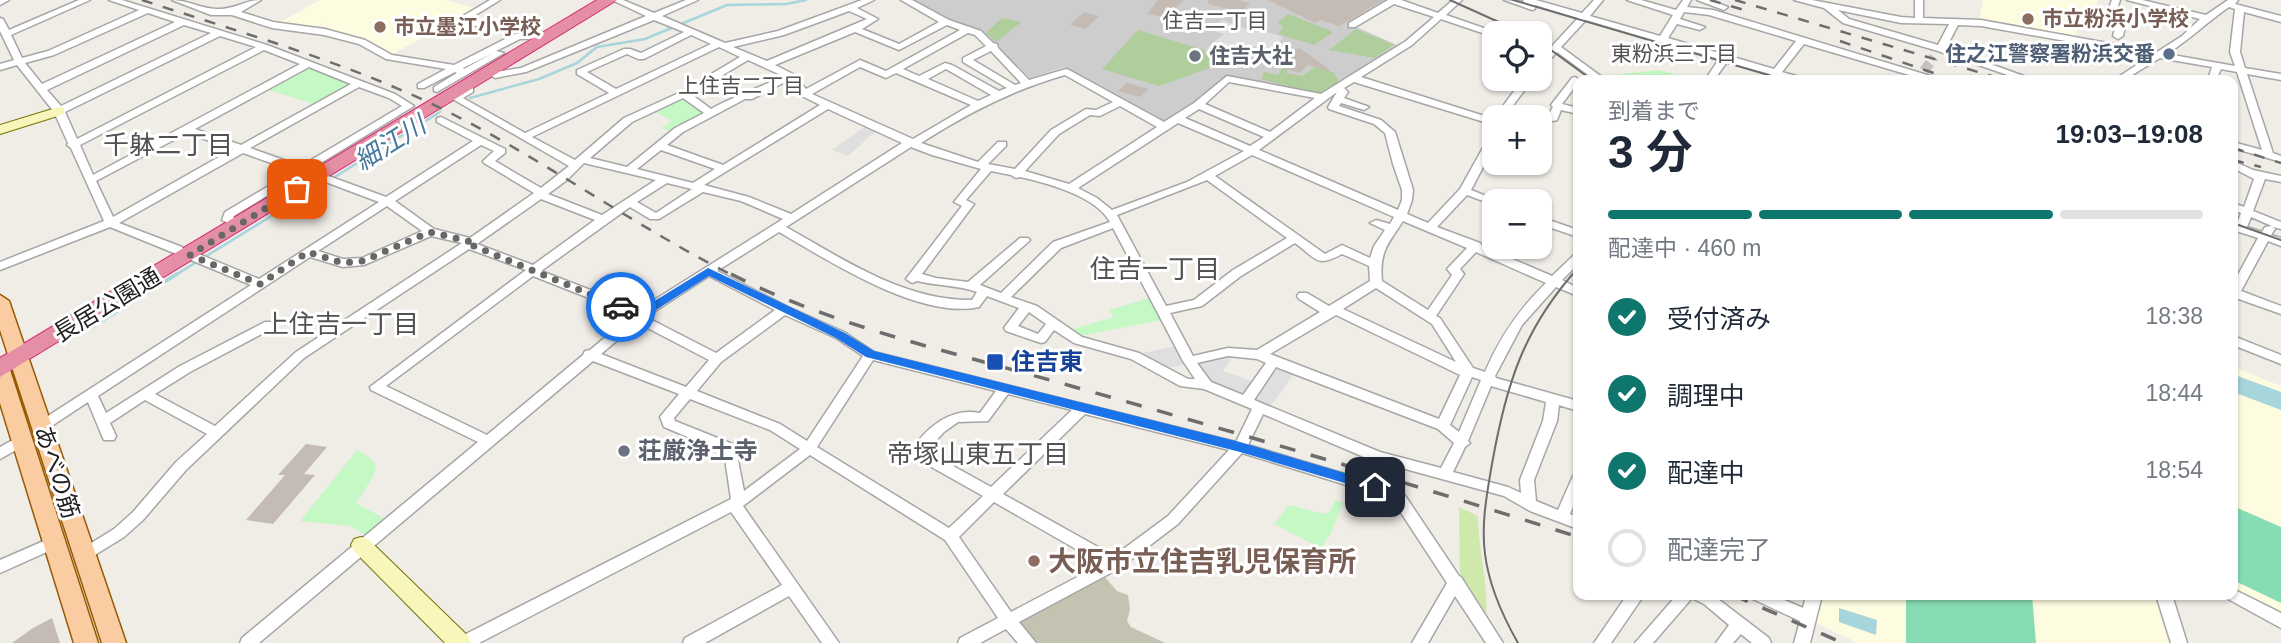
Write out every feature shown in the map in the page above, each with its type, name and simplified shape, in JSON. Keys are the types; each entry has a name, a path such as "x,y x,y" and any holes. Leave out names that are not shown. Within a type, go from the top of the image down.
{"highway":[{"name":"長居公園通","path":"192,256 228,220 595,0"},
{"name":"長居公園通","path":"7,361 192,256 320,177 540,34 609,0"}],"main road":[{"name":"あべの筋","path":"0,301 7,361 22,440 86,643"},
{"name":"あべの筋","path":"7,361 42,426 114,643"}],"street":[{"path":"0,2 5,0"},
{"path":"67,0 82,2"},
{"path":"113,0 264,47 359,83 409,106 320,177 229,214 228,220"},
{"path":"176,0 211,12 233,12 272,25 325,32 362,42 389,57 454,68 465,73"},
{"path":"191,5 201,0"},
{"path":"233,12 257,0"},
{"path":"615,0 790,76 805,94 913,143 983,167 1070,188 1102,205 1114,218 1189,361 1206,385"},
{"path":"495,75 523,70 694,0"},
{"path":"526,136 721,45 781,33 866,0"},
{"path":"905,0 946,22 978,33 994,46 1026,82"},
{"path":"1352,25 1393,0 1482,30"},
{"path":"1458,0 1409,43 1353,78 1337,94 1333,107 1345,115 1384,125 1394,139 1408,198 1372,263 1376,283 1430,316 1452,344 1467,372"},
{"path":"1508,0 1582,18"},
{"path":"1527,0 1765,75"},
{"path":"1593,75 1553,51 1599,0"},
{"path":"1631,0 1681,11 1710,12 1886,66 1925,75"},
{"path":"1701,0 1844,45 1883,59 1886,66"},
{"path":"1798,0 1827,3 1901,20 1955,21 2005,27 2280,79"},
{"path":"1919,0 1919,19"},
{"path":"2116,0 2112,10 2124,13 2118,36"},
{"path":"2131,0 2154,3 2207,18"},
{"path":"489,1 461,19 492,29"},
{"path":"7,34 82,2"},
{"path":"1827,3 1846,21 2014,75"},
{"path":"2234,4 2235,52 2244,71 2269,156"},
{"path":"2126,75 2185,38 2207,18 2234,4 2281,19"},
{"path":"766,65 874,19 851,8"},
{"path":"0,66 51,53 147,10"},
{"path":"1661,42 1681,11"},
{"path":"1681,11 1700,27"},
{"path":"40,89 211,12"},
{"path":"1938,51 1955,21"},
{"path":"0,22 19,62 59,111 72,145 110,223 260,284"},
{"path":"855,29 899,47 946,22"},
{"path":"1754,36 1762,27"},
{"path":"805,94 860,63 886,75 968,29"},
{"path":"616,93 580,72 627,51 641,57 691,32"},
{"path":"0,130 59,111 219,33"},
{"path":"437,89 540,34"},
{"path":"421,86 518,36 540,34 556,37 456,98 578,162 745,199 793,219"},
{"path":"1776,75 1802,40"},
{"path":"994,46 966,60 1012,87"},
{"path":"72,145 264,47"},
{"path":"85,554 118,533 138,516 215,432 300,355 471,243 540,194 628,120 684,94 748,56"},
{"path":"1713,75 1723,61"},
{"path":"91,180 308,64"},
{"path":"921,79 945,66 996,94"},
{"path":"2214,75 2217,67"},
{"path":"895,69 977,104"},
{"path":"248,643 589,354 639,316 977,104 1012,87 1066,72 1165,127"},
{"path":"628,171 679,130 790,76"},
{"path":"1353,78 1482,113"},
{"path":"1070,188 1198,105 1227,79 1324,97"},
{"path":"0,266 110,223 359,83"},
{"path":"1556,105 1573,83"},
{"path":"684,94 711,113"},
{"path":"1003,298 1057,244 1208,176 1252,151 1324,97 1337,94 1364,107"},
{"path":"1016,175 1055,132 1090,111 1096,114 1118,103"},
{"path":"630,202 654,217 659,216 722,168 828,105"},
{"path":"1198,105 1271,136"},
{"path":"1552,118 1558,106 1573,110"},
{"path":"1178,118 1573,288"},
{"path":"441,120 501,151 488,161 540,194 603,219"},
{"path":"187,129 387,201 430,232 471,243 639,316 718,359"},
{"path":"42,426 480,141"},
{"path":"903,290 940,245 949,226 969,204 959,202 1002,144"},
{"path":"659,146 722,168"},
{"path":"2238,147 2281,159"},
{"path":"1430,227 1465,191 1482,159"},
{"path":"2238,166 2260,178 2238,219"},
{"path":"2238,171 2281,180"},
{"path":"1208,176 1324,259 1342,249 1372,263"},
{"path":"488,441 376,387 532,270 663,180"},
{"path":"1465,191 1482,197"},
{"path":"2238,219 2274,231 2281,242"},
{"path":"2238,219 2274,231"},
{"path":"1376,223 1391,228"},
{"path":"1552,224 1573,232"},
{"path":"779,227 860,273 903,290 962,306 975,304 984,291"},
{"path":"2238,285 2274,231"},
{"path":"308,252 343,263 363,261 430,232"},
{"path":"1163,311 1198,303 1237,273 1295,238"},
{"path":"971,286 1024,240"},
{"path":"1430,316 1458,274 1453,269 1476,246"},
{"path":"1444,475 1463,443 1502,346 1537,298 1573,263"},
{"path":"708,271 784,310 841,335 870,355 1240,447 1397,495"},
{"path":"915,276 971,286 1026,307 1078,340 1135,356 1185,383 1206,385 1376,456 1508,492 1573,521"},
{"path":"1259,355 1376,283"},
{"path":"2238,295 2281,310"},
{"path":"1303,296 1467,372 1573,405"},
{"path":"1026,307 1010,328 1041,339 1053,323"},
{"path":"784,310 718,359 667,417 669,424 730,449 737,503 831,643"},
{"path":"102,422 185,369 269,326"},
{"path":"2238,342 2281,360"},
{"path":"1189,361 1228,352 1259,355 1443,426 1463,443"},
{"path":"589,354 775,427 950,536 1007,619 1028,643"},
{"path":"361,545 462,643 737,503 809,449 870,355"},
{"path":"966,643 1115,564 1172,520 1240,447 1252,405 1273,362"},
{"path":"1443,426 1467,372"},
{"path":"1006,388 984,418 968,413 953,417 917,452 994,493 1115,564"},
{"path":"91,394 109,436"},
{"path":"146,395 215,432"},
{"path":"1529,503 1527,480 1550,421 1553,399"},
{"path":"950,536 1082,409"},
{"path":"0,454 22,440"},
{"path":"1376,456 1397,495 1495,643"},
{"path":"1562,517 1573,492"},
{"path":"0,567 53,542"},
{"path":"1420,643 1456,581"},
{"path":"691,643 792,587"},
{"path":"2238,598 2281,621"},
{"path":"1602,643 1632,600"},
{"path":"1643,643 1682,600"},
{"path":"1709,600 1738,626 1763,643"},
{"path":"1769,600 1809,618"},
{"path":"1802,643 1813,600"},
{"path":"2166,600 2179,643"},
{"path":"1724,643 1738,626"}],"shaded area":[{"name":"市立墨江小学校","path":"320,0 444,0 476,8 393,54 375,48 367,40 318,27 329,21 316,27 279,23"},
{"name":"住吉大社","path":"910,0 1387,0 1350,24 1399,46 1318,94 1225,77 1195,104 1165,123 1064,67 1030,78 980,31 949,20"},
{"name":"市立粉浜小学校","path":"1983,0 2098,0 2091,18 2078,16 2076,37 1979,20"},
{"path":"1222,20 1255,32 1259,30 1283,37 1271,52 1246,44 1232,61 1211,53 1207,48 1224,34 1210,30"},
{"path":"866,126 877,130 848,156 832,150"},
{"path":"1175,346 1185,364 1165,369 1139,354"},
{"path":"1234,354 1223,371 1254,382 1245,397 1210,382 1197,361"},
{"path":"2238,369 2281,386 2281,617 2238,594"},
{"path":"1279,370 1293,375 1269,408 1252,399 1273,371"},
{"path":"1102,574 1117,591 1128,595 1130,609 1127,621 1131,627 1165,643 1037,643 1020,624 1024,616"},
{"path":"1821,600 2160,600 2174,643 1858,643 1816,623"}],"green space":[{"path":"1288,14 1332,33 1314,45 1278,34 1283,27 1278,22"},
{"path":"1002,18 1021,22 996,42 986,33"},
{"path":"1356,29 1393,45 1375,58 1329,50"},
{"path":"1138,30 1204,50 1207,55 1221,60 1221,64 1159,86 1102,69"},
{"path":"1288,60 1293,61 1286,73 1302,76 1318,65 1334,73 1339,82 1318,94 1261,79 1264,72 1278,75"},
{"path":"311,68 348,82 347,86 314,104 266,89"},
{"path":"1659,70 1678,75 1614,75"},
{"path":"685,98 709,113 674,132 661,128 672,121 655,112"},
{"path":"1153,297 1162,320 1079,336 1069,330 1114,317 1109,310"},
{"path":"357,450 369,457 376,466 373,477 356,503 387,520 366,536 351,526 300,521"},
{"path":"1335,500 1343,503 1331,533 1321,548 1274,524 1289,505 1325,514 1330,511"},
{"path":"1459,507 1478,516 1486,618 1460,577"},
{"path":"2238,508 2281,527 2281,603 2238,582"},
{"path":"1906,600 2032,600 2036,643 1906,643"}],"water":[{"path":"2238,376 2281,392 2281,410 2238,394"},
{"path":"1839,608 1877,620 1876,635 1839,622"}],"building":[{"path":"1158,0 1184,0 1166,17 1147,14"},
{"path":"1208,0 1250,3 1237,17 1225,14 1229,9 1208,4"},
{"path":"1268,0 1383,0 1339,26 1320,20 1315,23"},
{"path":"1084,12 1099,16 1085,29 1070,25"},
{"path":"1300,48 1329,69 1328,71 1308,65 1299,73 1275,65 1284,54"},
{"path":"1127,83 1149,89 1140,97 1118,91"},
{"path":"306,444 327,447 304,474 315,475 273,524 246,520 285,475 278,475"},
{"path":"52,618 60,643 12,643 33,628"}],"waterway":[{"name":"細江川","path":"470,98 539,79 577,63 597,47 645,39 727,5 786,4 806,0"},
{"name":"細江川","path":"174,276 440,112"},
{"name":"細江川","path":"90,328 177,274"}],"tunnel":[{"path":"1924,71 1934,57"}],"tram line":[{"path":"1450,0 1496,21"},
{"path":"1513,0 1768,75"},
{"path":"1552,51 1585,75"},
{"path":"2238,225 2281,240"},
{"path":"1518,643 1497,600 1487,566 1484,531 1488,486 1497,435 1520,359 1543,313 1573,274"}],"railway":[{"path":"142,0 347,68 427,102 500,140 666,239 734,276"},
{"path":"1710,0 1744,10"},
{"path":"1735,0 1988,75"},
{"path":"1840,41 1939,75"},
{"path":"2238,150 2281,163"},
{"path":"2238,161 2261,167"},
{"path":"731,274 813,310 898,338 1262,441 1573,535"},
{"path":"1744,600 1843,643"}],"way so far":[{"path":"297,189 190,255 260,284 308,252 343,263 363,261 430,232 472,242 469,244 621,307"}],"place":[{"name":"市立粉浜小学校","path":"2028,19"},
{"name":"市立墨江小学校","path":"380,27"},
{"name":"住之江警察署粉浜交番","path":"2169,54"},
{"name":"住吉大社","path":"1195,56"},
{"name":"住吉東","path":"995,362"},
{"name":"荘厳浄土寺","path":"624,451"},
{"name":"大阪市立住吉乳児保育所","path":"1034,561"}],"district":[{"name":"住吉二丁目","path":"1215,21"},
{"name":"東粉浜三丁目","path":"1674,54"},
{"name":"上住吉二丁目","path":"741,86"},
{"name":"千躰二丁目","path":"168,145"},
{"name":"住吉一丁目","path":"1155,269"},
{"name":"上住吉一丁目","path":"341,324"},
{"name":"帝塚山東五丁目","path":"978,454"}],"route":[{"path":"621,307 641,314 708,271 728,284 841,335 870,355 917,364 1140,424 1240,447 1375,487"}]}
